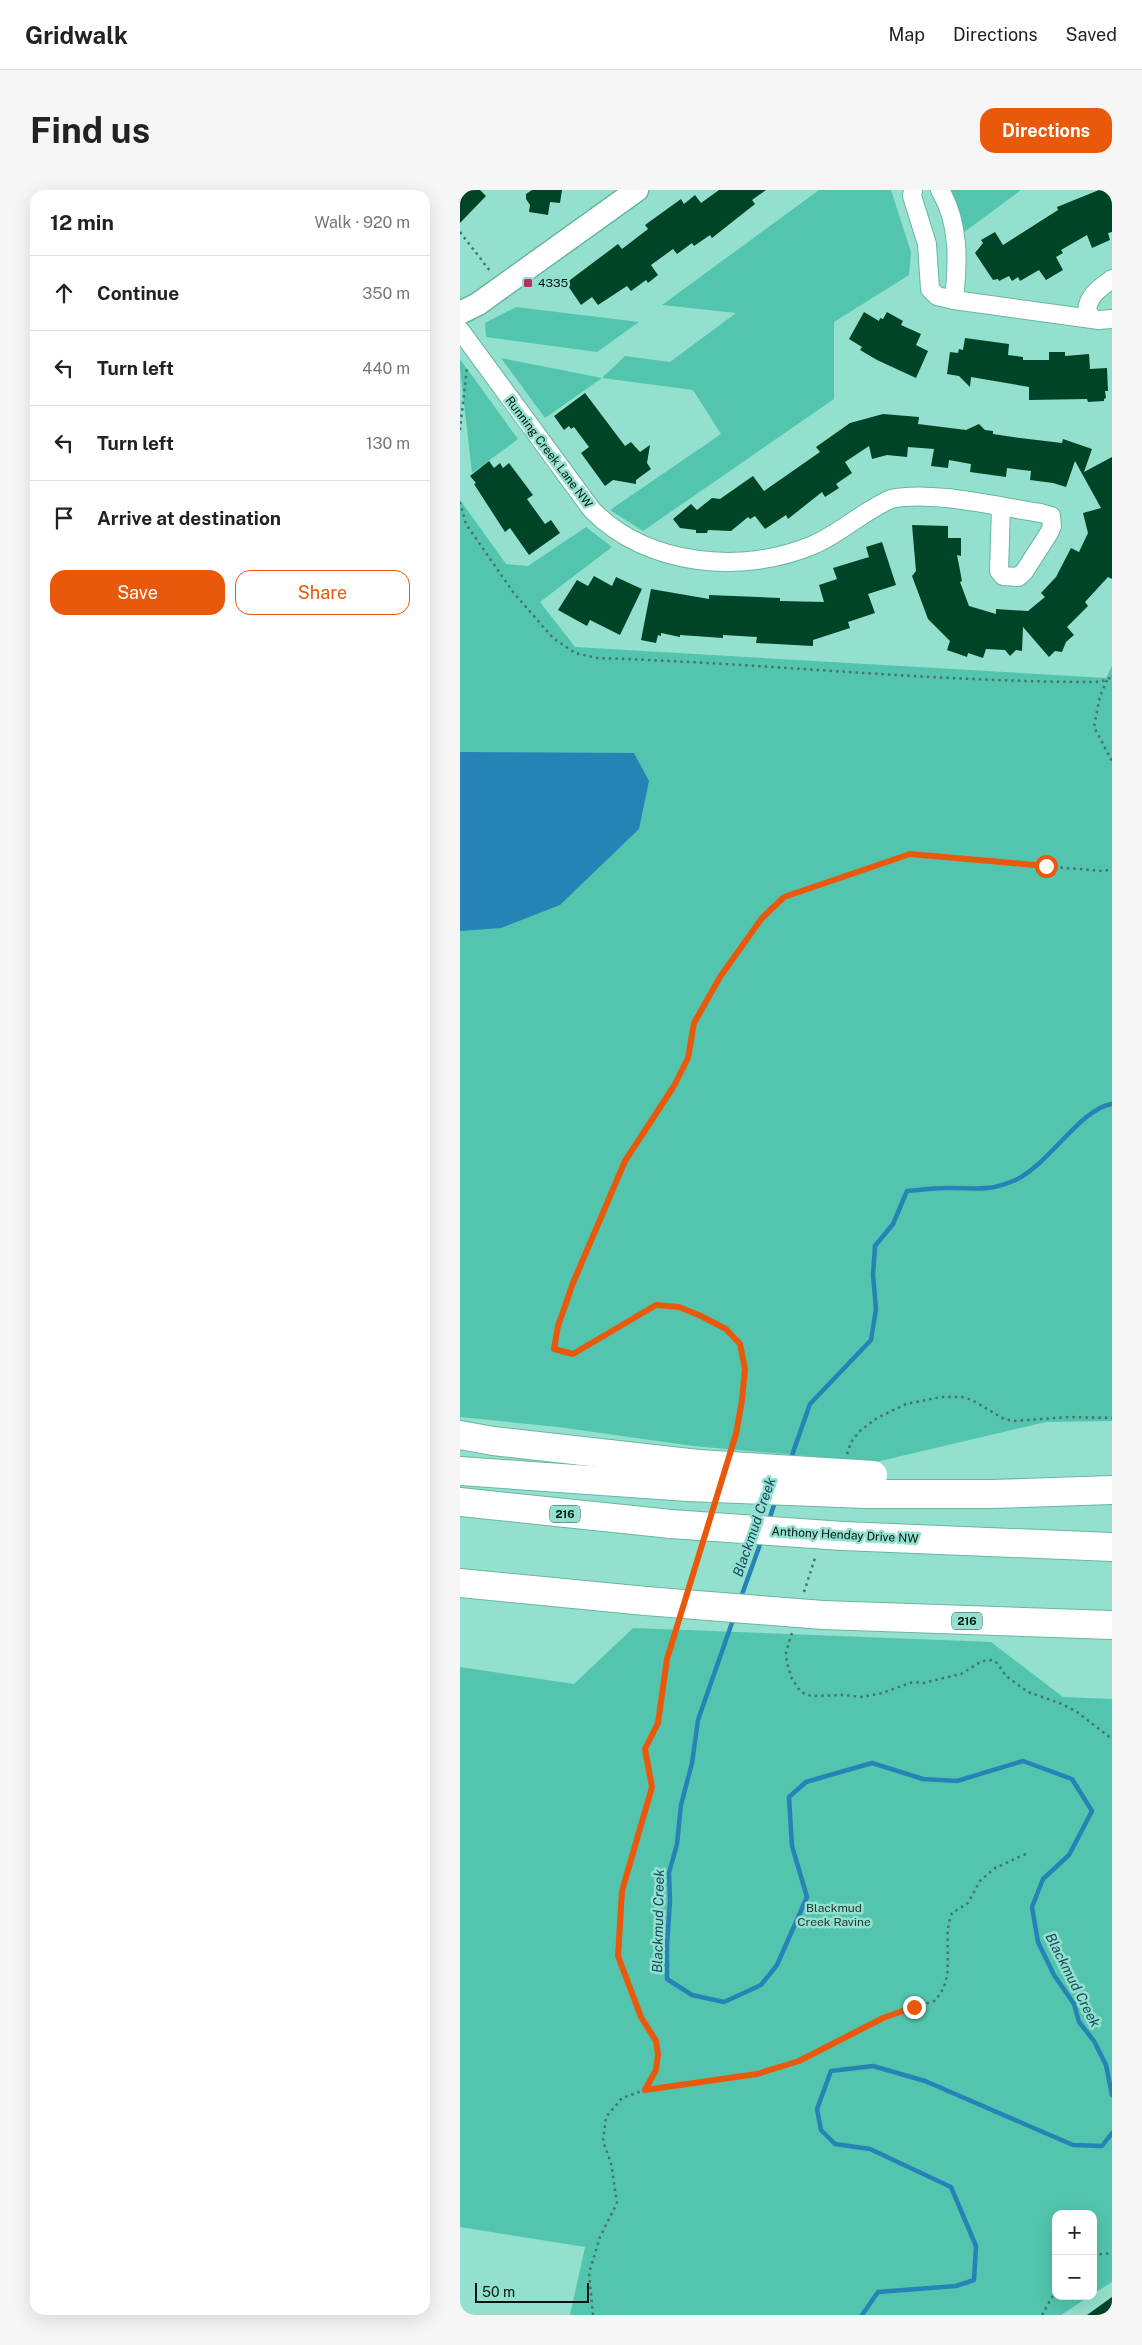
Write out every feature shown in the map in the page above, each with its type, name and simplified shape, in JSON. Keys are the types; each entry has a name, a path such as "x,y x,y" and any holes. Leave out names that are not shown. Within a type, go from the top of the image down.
{"highway":[{"path":"460,1435 693,1476"},
{"path":"460,1471 693,1476 870,1485 992,1494 1112,1490"},
{"path":"870,1485 984,1482 1112,1485"},
{"name":"Anthony Henday Drive NW","path":"460,1502 671,1524 843,1536 1112,1547"},
{"name":"216","path":"460,1583 646,1601 823,1615 1112,1625"}],"street":[{"path":"460,313 478,304 614,198 637,190"},
{"path":"913,190 928,244 929,285 937,296 1107,321 1112,319"},
{"path":"940,190 958,241 954,300"},
{"path":"1092,318 1087,311 1087,303 1091,296 1112,279"},
{"name":"Running Creek Lane NW","path":"460,330 592,510 611,528 626,537 667,554 686,558 740,561 794,552 829,537 882,503 902,496 930,497 1001,507"}],"path":[{"path":"460,232 490,271"},
{"path":"460,430 468,363"},
{"path":"460,502 466,524 513,592 554,638 575,654 597,658 781,666 989,681 1107,680"},
{"path":"1112,676 1107,680 1100,696 1094,727 1112,761"},
{"path":"730,1453 742,1400 745,1369 740,1344 726,1329 679,1307 656,1305 573,1354 554,1349 558,1326 573,1283 625,1161 674,1086 688,1058 694,1023 720,977 762,918 784,897 910,854 1102,871 1112,869"},
{"path":"845,1460 851,1442 861,1430 877,1418 906,1404 941,1397 962,1397 972,1400 1004,1419 1014,1421 1068,1417 1112,1418"},
{"path":"689,1585 703,1538"},
{"path":"804,1593 818,1548"},
{"path":"645,2090 656,2070 658,2054 656,2041 641,2017 618,1956 622,1891 652,1787 645,1749 658,1723 667,1659 678,1622"},
{"path":"794,1628 786,1652 787,1663 792,1679 801,1692 811,1696 844,1695 861,1697 879,1694 913,1682 923,1683 960,1674 982,1661 992,1660 997,1663 1006,1676 1028,1692 1062,1704 1077,1712 1112,1739"},
{"path":"593,2315 589,2273 600,2237 617,2203 611,2163 604,2141 606,2117 622,2098 645,2090 757,2074 799,2061 883,2018 934,2001 949,1978 947,1954 952,1913 968,1903 980,1881 995,1868 1028,1853"},
{"path":"1097,2255 1112,2253"},
{"path":"1042,2315 1052,2297"}],"green space":[{"path":"819,190 891,190 911,252 909,275 834,322 834,399 643,531 610,510 721,434 693,390 602,378 625,356 670,362 736,313 662,305"},
{"path":"944,190 1021,190 963,233"},
{"path":"516,307 639,322 597,352 486,337 485,323"},
{"path":"501,358 602,378 545,418"},
{"path":"460,359 518,439 472,473 460,369"},
{"path":"460,500 506,564 528,566 586,527 612,547 540,602 575,647 1106,678 1112,666 1112,1421 1046,1422 876,1462 693,1446 558,1427 460,1417"},
{"name":"Blackmud Creek Ravine","path":"633,1628 991,1642 1063,1697 1112,1699 1112,2282 1097,2291 1097,2210 1052,2210 1052,2300 1084,2300 1061,2315 570,2315 585,2247 460,2227 460,1667 574,1684"}],"water":[{"path":"460,752 634,753 649,781 639,829 560,905 501,928 460,931"}],"building":[{"path":"460,190 480,190 486,196 460,223"},
{"path":"532,190 562,190 560,203 550,202 548,215 529,212 530,205 526,199 526,194"},
{"path":"719,190 766,190 752,200 755,204 712,238 710,235 694,246 692,243 677,254 673,249 651,265 658,275 648,283 646,280 631,291 627,286 598,305 592,297 581,305 566,283 618,244 622,249 648,229 645,225 681,199 684,204 695,195 701,203"},
{"path":"1099,190 1112,190 1112,232 1108,233 1110,240 1092,248 1087,235 1061,250 1063,253 1056,257 1063,270 1046,280 1039,270 1020,281 1018,277 1012,281 1009,276 999,281 998,279 993,280 975,253 983,243 981,240 995,232 1003,245 1058,210 1057,207"},
{"path":"864,312 879,321 880,318 883,319 887,312 903,321 901,325 921,334 916,345 928,351 916,378 877,360 860,350 862,347 849,339"},
{"path":"965,338 1009,344 1008,355 1023,357 1023,360 1049,360 1049,352 1065,352 1065,356 1089,354 1090,369 1107,368 1108,391 1105,391 1106,398 1104,401 1088,402 1087,399 1029,400 1029,387 971,377 970,387 959,376 947,374 950,352 958,353 959,349 963,350"},
{"path":"585,393 625,446 631,442 640,452 650,445 647,463 651,469 636,480 636,484 613,480 605,486 581,453 589,447 574,427 571,429 569,426 564,430 554,416"},
{"path":"883,414 919,417 918,424 966,430 979,424 985,430 993,431 993,434 1062,443 1063,439 1092,449 1084,472 1112,457 1112,579 1108,577 1085,602 1088,606 1067,627 1074,635 1066,642 1062,652 1055,651 1049,657 1023,627 1022,651 1016,650 1010,656 1005,650 986,649 983,658 968,653 967,657 947,650 950,641 928,619 912,576 916,571 912,525 948,526 948,538 961,538 961,556 957,555 962,581 960,582 969,606 996,614 996,609 1028,611 1045,597 1041,593 1056,577 1071,548 1079,552 1088,533 1083,513 1101,508 1075,461 1066,487 1030,480 1031,471 1007,468 1006,477 970,472 971,464 949,460 948,468 931,466 934,449 908,447 907,457 887,455 872,459 869,446 845,462 852,473 836,484 839,488 825,497 822,492 788,519 786,515 765,529 755,516 750,519 748,517 731,531 708,530 707,533 696,533 696,530 680,528 673,519 691,504 697,510 712,498 720,499 753,476 764,491 820,452 816,447 850,423"},
{"path":"489,461 494,468 500,463 503,468 509,463 533,495 527,499 545,524 551,520 560,533 529,555 510,528 505,532 470,476"},
{"path":"882,542 896,585 868,594 875,613 848,622 850,628 813,640 813,646 756,643 757,637 723,635 723,638 680,635 680,637 661,633 661,636 658,635 656,643 641,640 651,589 709,599 709,595 780,598 780,601 824,602 819,585 837,579 833,568 869,557 866,547"},
{"path":"594,576 612,586 616,577 642,589 620,635 590,620 587,626 558,610 577,580 588,586"},
{"path":"1112,2297 1112,2315 1087,2315"}],"waterway":[{"name":"Blackmud Creek","path":"790,1461 810,1404 871,1340 876,1309 873,1275 875,1246 893,1224 907,1191 940,1188 979,1189 1003,1185 1013,1181 1039,1164 1088,1116 1100,1108 1112,1104"},
{"name":"Blackmud Creek","path":"768,1523 776,1499"},
{"name":"Blackmud Creek","path":"740,1600 762,1539"},
{"name":"Blackmud Creek","path":"734,1617 698,1720 692,1763 681,1805 677,1844 669,1873 670,1901 667,1979 692,1995 724,2002 761,1985 777,1965 807,1897 792,1846 789,1797 806,1782 872,1763 923,1779 957,1781 1023,1761 1072,1779 1092,1811 1069,1855 1043,1879 1032,1907 1038,1942 1054,1975 1074,2004 1079,2022 1094,2041 1106,2065 1112,2095"},
{"name":"Blackmud Creek","path":"862,2315 878,2292 956,2286 974,2280 976,2246 951,2187 870,2149 835,2144 821,2130 817,2109 831,2071 873,2066 925,2081 1073,2145 1102,2146 1112,2133"}],"place":[{"name":"4335","path":"528,283"}],"route":[{"path":"914,2007 883,2018 799,2061 757,2074 645,2090 656,2070 658,2054 656,2041 641,2017 618,1956 622,1891 652,1787 645,1749 658,1723 667,1659 736,1434 745,1369 740,1344 726,1329 679,1307 656,1305 573,1354 554,1349 558,1326 573,1283 625,1161 674,1086 688,1058 694,1023 720,977 762,918 784,897 910,854 1046,866"}]}
